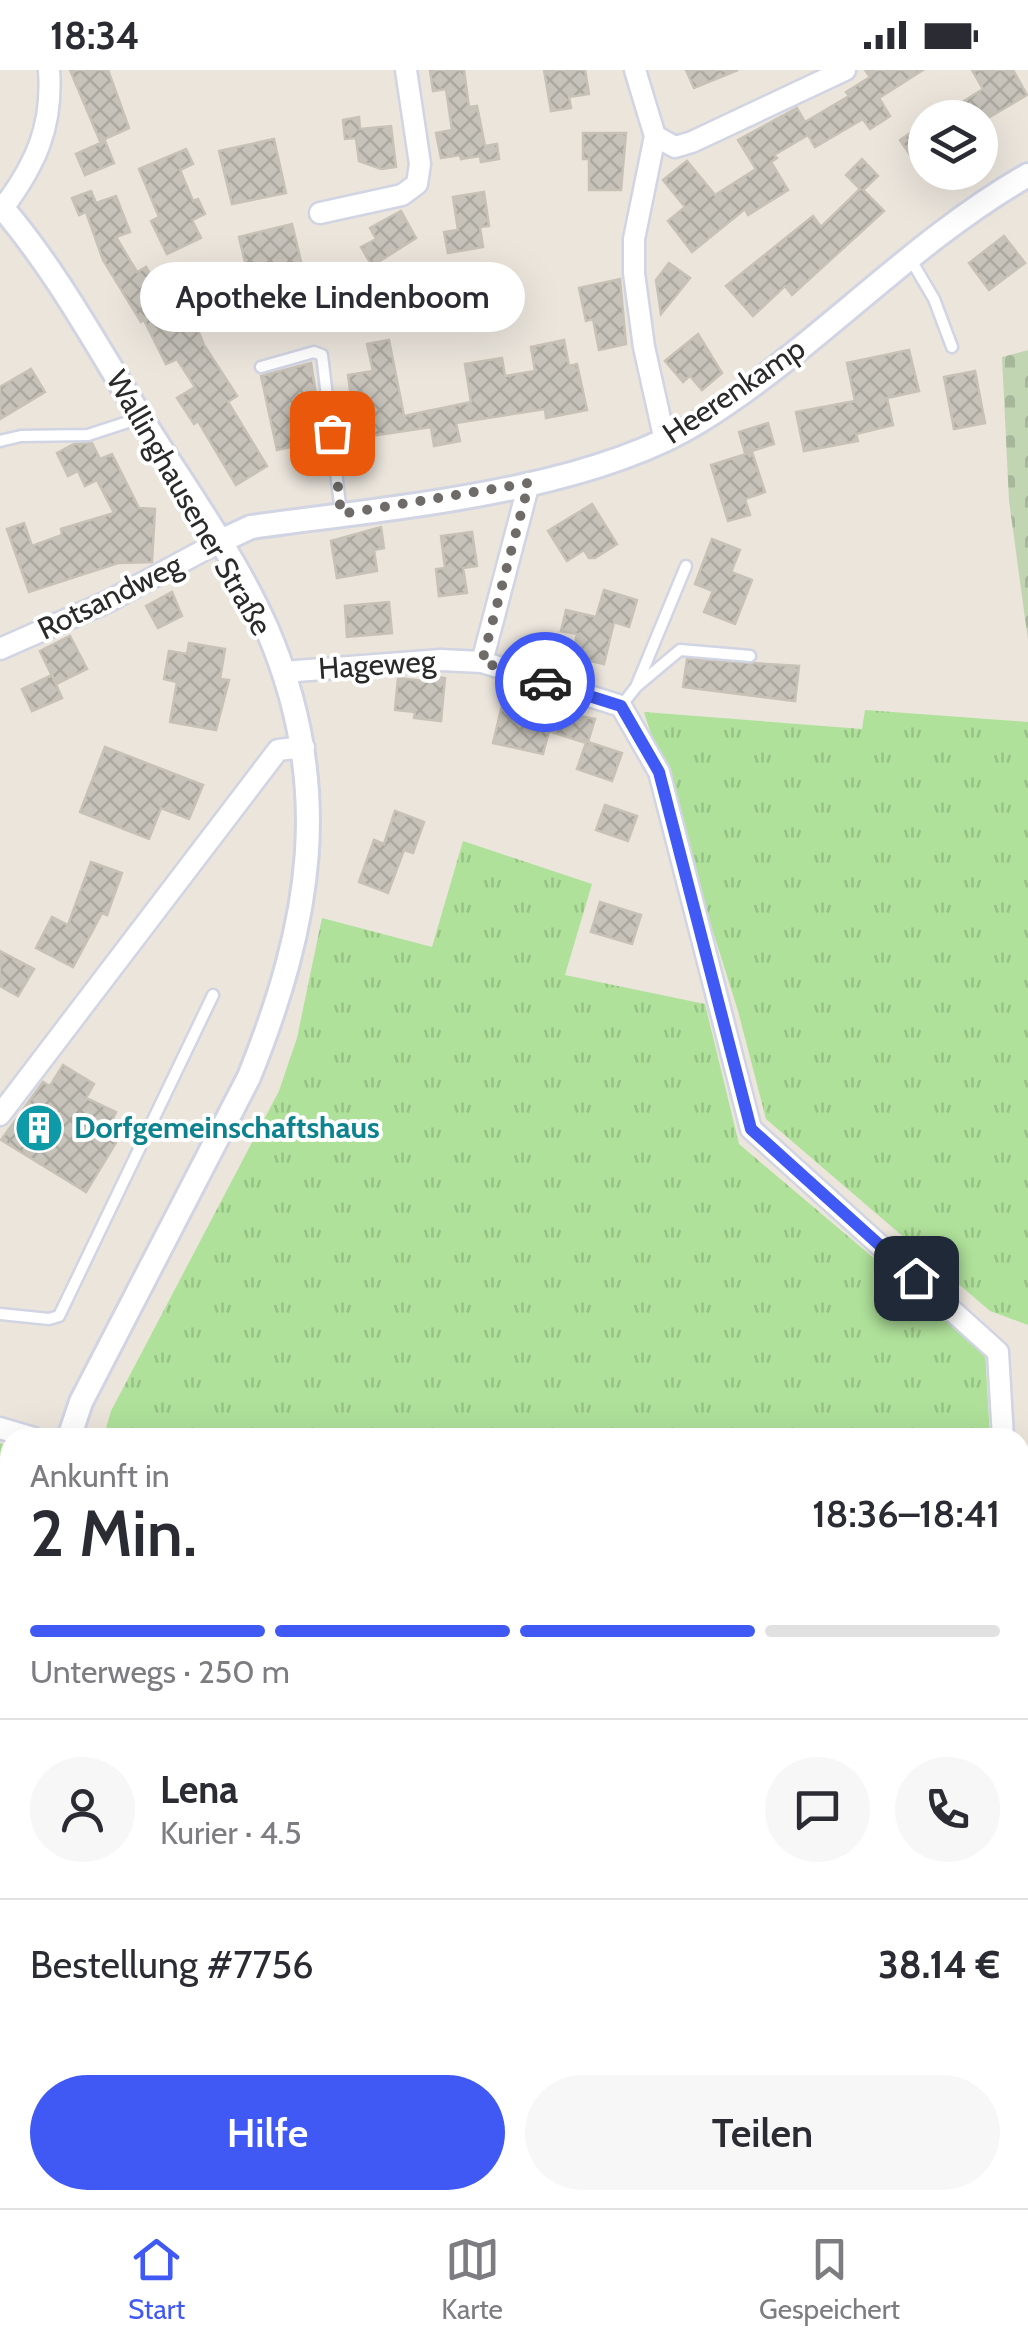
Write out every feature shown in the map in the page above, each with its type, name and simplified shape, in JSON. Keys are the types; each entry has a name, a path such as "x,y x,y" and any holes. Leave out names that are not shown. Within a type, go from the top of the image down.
{"street":[{"path":"1,206 42,145 52,106 49,70"},
{"path":"320,213 402,195 417,184 420,164 406,70"},
{"path":"635,70 654,136 634,239 634,272 644,347 665,441"},
{"path":"654,136 675,147 692,142 846,70"},
{"name":"Heerenkamp","path":"219,542 251,527 578,472 665,441 744,392 1001,191 1028,176"},
{"name":"Wallinghausener Straße","path":"1,206 61,290 219,542 265,626 283,672 304,747 310,820 306,884 284,986 249,1077 81,1402 73,1428"},
{"path":"482,662 529,483"},
{"name":"Rotsandweg","path":"0,649 108,600 219,542"},
{"name":"Hageweg","path":"283,672 440,660 482,662 621,706"},
{"path":"621,706 659,772 751,1129 998,1352 1002,1428"},
{"path":"0,1114 278,750 304,747"}],"lane":[{"path":"911,260 934,299 952,347"},
{"path":"261,367 314,352 322,355 341,514"},
{"path":"0,441 21,436 88,434 141,418"},
{"path":"636,687 686,566"},
{"path":"621,706 636,687 680,650 750,656"},
{"path":"0,1314 50,1320 59,1316 213,995"}],"green space":[{"path":"1028,350 1028,640 1009,501 1002,357"},
{"path":"865,710 1028,722 1028,1325 990,1311 766,1119 738,1011 644,712 862,729"},
{"path":"463,841 592,884 565,975 705,1004 739,1144 985,1352 989,1428 106,1428 111,1411 279,1091 297,1038 322,918 432,947"}],"building":[{"path":"70,70 108,70 129,128 100,141"},
{"path":"430,70 464,70 469,107 477,106 485,146 497,144 499,159 481,162 480,156 461,159 460,155 441,158 436,133 452,130 446,89 433,91"},
{"path":"544,70 585,70 589,94 569,97 571,108 551,111"},
{"path":"686,70 738,70 694,88"},
{"path":"865,70 923,70 879,98 890,116 870,129 863,119 815,147 808,135 774,155 777,158 771,162 788,190 748,215 745,209 692,252 668,221 685,207 663,180 687,161 715,195 756,169 738,140 797,108 805,122 849,96 846,92 870,77"},
{"path":"972,70 1013,70 1027,95 998,112 998,100 966,100 983,89"},
{"path":"359,117 360,129 391,126 396,167 381,169 359,161 356,138 345,139 343,120"},
{"path":"583,133 626,133 621,190 589,190 589,159 583,159"},
{"path":"908,135 908,152 900,140"},
{"path":"274,139 286,193 232,204 219,151"},
{"path":"105,141 114,163 85,175 76,154"},
{"path":"186,149 193,164 180,170 193,201 198,199 205,214 192,220 201,238 167,254 151,221 159,217 139,169"},
{"path":"862,159 878,176 863,190 884,211 792,295 785,286 753,316 726,286 813,216 821,227 860,189 846,175"},
{"path":"91,191 96,203 116,196 130,232 116,237 137,272 146,267 181,325 193,318 204,345 237,396 228,402 267,466 236,485 198,421 194,424 177,398 195,387 177,359 166,364 144,320 141,322 103,260 86,212 79,215 72,198"},
{"path":"484,192 489,226 480,227 483,247 448,253 444,232 458,230 453,197"},
{"path":"401,211 416,238 372,266 361,247 376,239 370,228"},
{"path":"292,224 305,278 252,291 239,237"},
{"path":"1004,236 1025,263 989,290 969,263"},
{"path":"669,263 690,278 661,314 656,280"},
{"path":"620,279 626,344 599,350 593,319 586,321 579,288"},
{"path":"698,334 722,373 702,390 690,376 683,382 665,361"},
{"path":"389,340 404,416 471,402 465,364 502,358 505,376 535,371 531,347 564,340 569,366 577,364 587,410 546,418 545,409 456,423 460,441 434,446 431,427 364,437 358,396 351,397 348,375 373,371 367,344"},
{"path":"909,350 919,391 887,398 893,425 856,434 858,441 804,451 796,412 855,401 847,363"},
{"path":"311,363 323,440 277,450 261,376"},
{"path":"31,369 45,392 0,419 0,387"},
{"path":"975,371 985,423 954,429 944,377"},
{"path":"768,423 774,444 745,453 739,432"},
{"path":"92,443 100,459 112,454 139,508 155,509 152,562 118,563 29,592 7,529 24,523 32,546 62,535 61,529 114,513 97,480 85,486 78,471 68,476 57,453 74,444"},
{"path":"752,452 765,492 745,499 750,515 728,521 711,465"},
{"path":"592,504 617,544 595,558 589,558 584,550 567,561 548,531"},
{"path":"381,527 384,548 374,550 377,571 337,578 331,541"},
{"path":"472,532 477,566 463,568 467,593 439,596 436,569 445,568 441,536"},
{"path":"712,539 740,550 731,572 752,580 735,624 704,612 713,591 695,584"},
{"path":"604,590 637,600 629,627 614,622 604,664 572,657 577,634 561,631 566,610 596,617"},
{"path":"172,592 182,616 158,628 146,606"},
{"path":"389,602 392,633 347,637 345,606"},
{"path":"70,636 87,669 56,684 40,651"},
{"path":"189,643 225,649 220,679 229,680 216,730 170,722 177,682 164,679 169,651 187,654"},
{"path":"687,659 799,666 795,701 683,687"},
{"path":"52,675 62,698 32,711 22,689"},
{"path":"424,675 445,678 441,721 414,718 415,712 395,710 398,678 423,681"},
{"path":"503,701 595,719 588,742 622,753 612,781 577,769 586,743 549,731 543,754 493,743"},
{"path":"105,747 203,785 189,819 161,808 149,839 80,812"},
{"path":"605,805 637,816 628,841 596,830"},
{"path":"395,811 424,822 413,853 404,850 388,893 359,882 374,840 384,844"},
{"path":"91,862 122,873 107,915 102,913 73,967 36,948 52,917 68,925"},
{"path":"600,902 641,915 632,944 591,932"},
{"path":"0,951 34,969 18,996 0,986"},
{"name":"Dorfgemeinschaftshaus","path":"63,1065 94,1084 86,1098 116,1112 106,1134 117,1141 86,1192 1,1140 43,1082 50,1086"}],"way so far":[{"path":"332,433 341,514 529,483 482,662 545,682"}],"place":[{"name":"Apotheke Lindenboom","path":"332,433"},
{"name":"Dorfgemeinschaftshaus","path":"39,1128"}],"route":[{"path":"545,682 621,706 659,772 751,1129 916,1278"}]}
